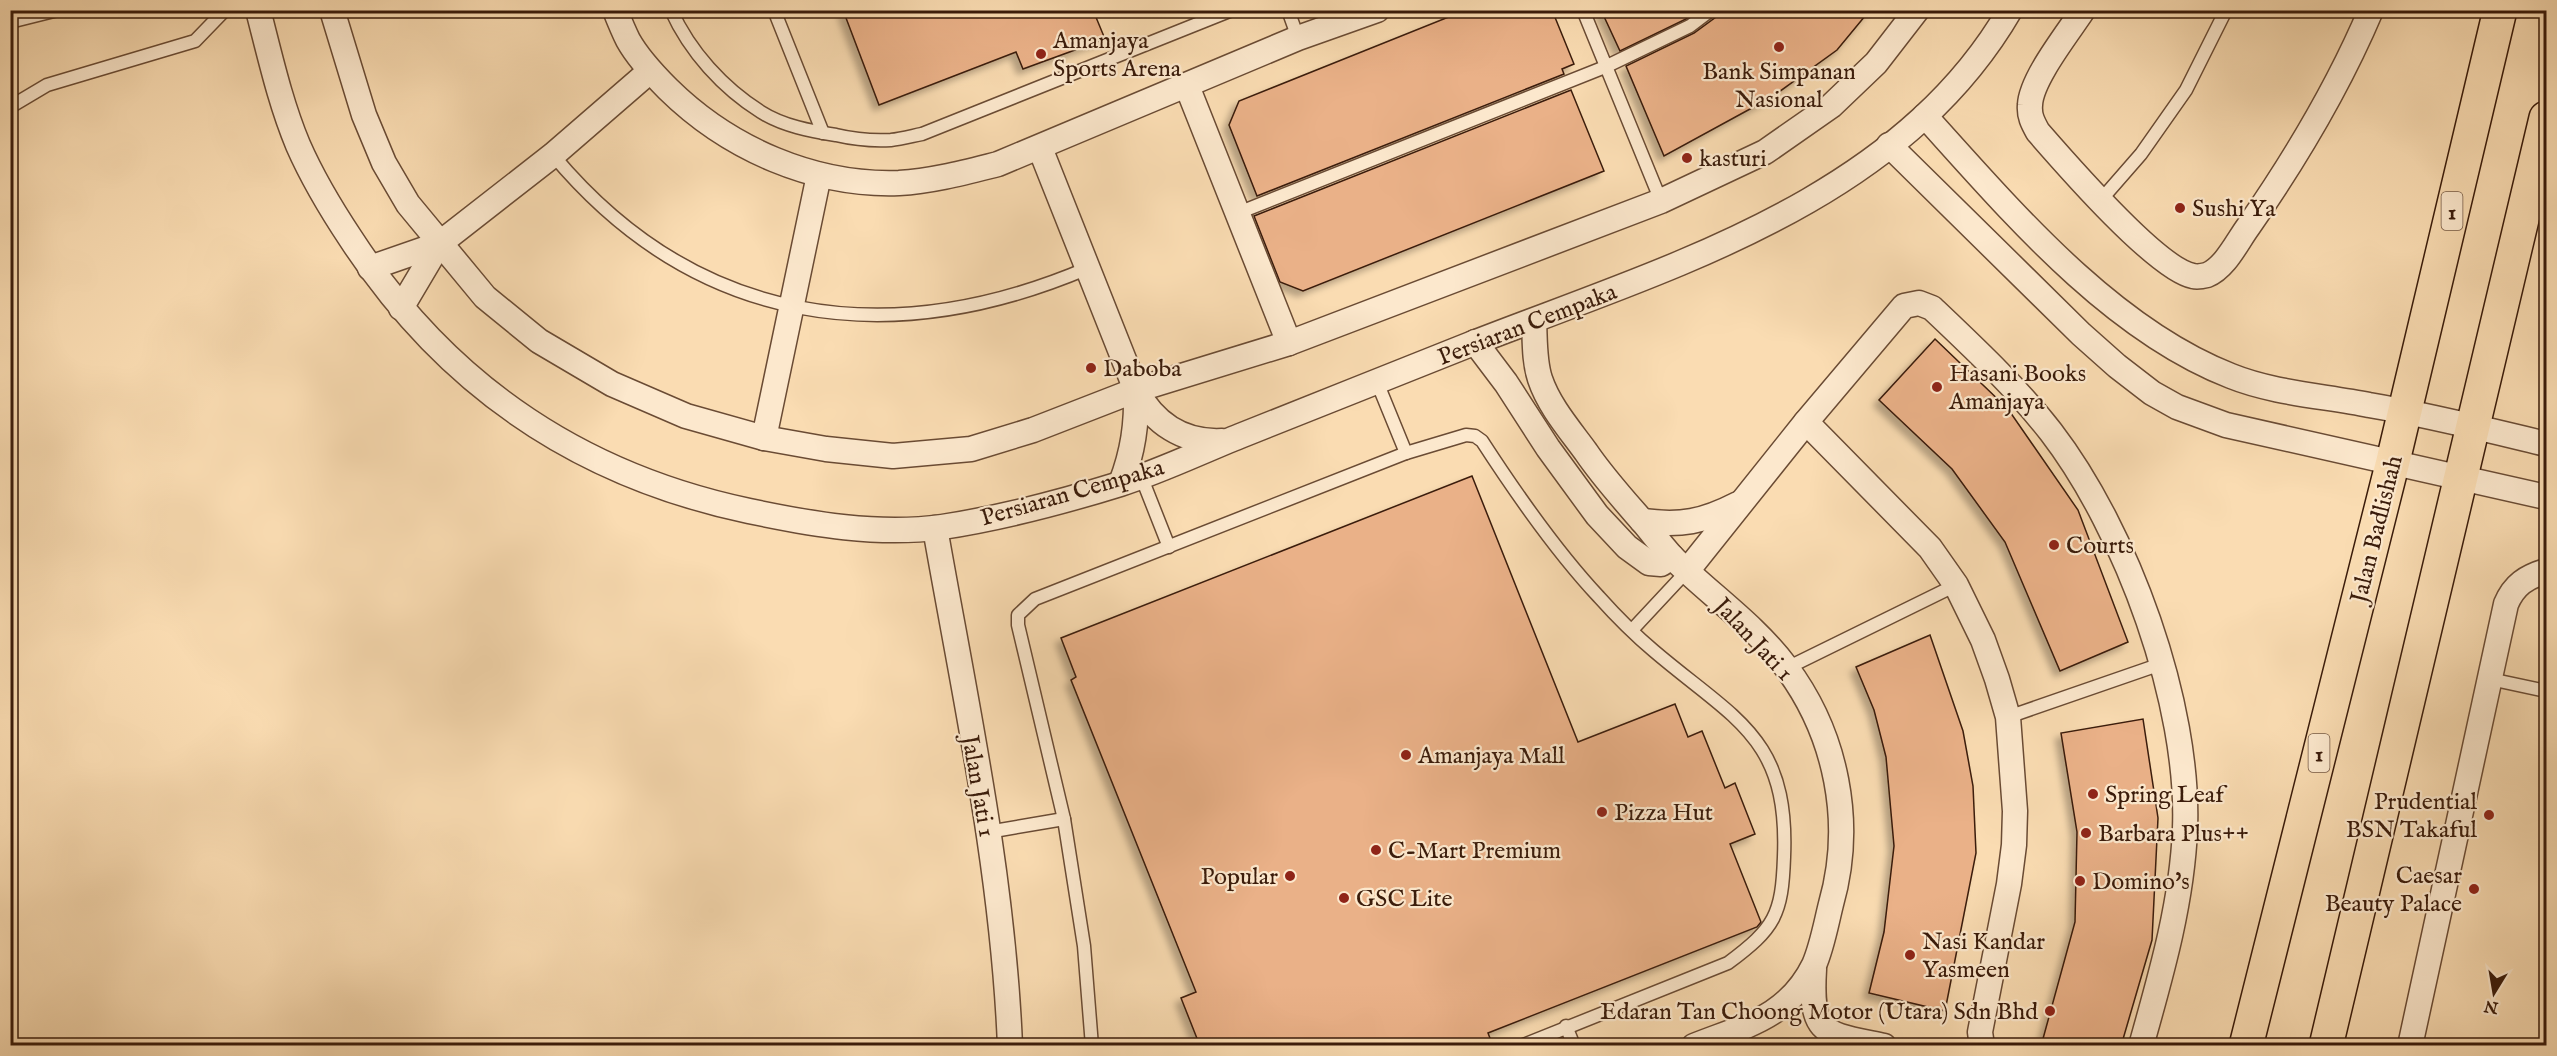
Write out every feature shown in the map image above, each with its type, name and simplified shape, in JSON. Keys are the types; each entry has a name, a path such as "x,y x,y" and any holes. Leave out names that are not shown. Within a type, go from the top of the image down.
{"main road":[{"name":"Jalan Badlishah","path":"2246,1046 2393,461 2500,12"},
{"path":"2326,1046 2547,118"}],"street":[{"name":"Persiaran Cempaka","path":"258,10 280,96 298,146 337,219 370,268 401,308 439,350 519,416 547,435 600,463 661,489 733,508 836,526 886,530 935,528 988,519 1131,480 1475,342 1637,282 1737,239 1791,211 1848,176 1925,116 1980,58 2010,10"},
{"path":"332,10 364,115 384,163 408,204 484,297 539,341 612,384 686,416 764,438 826,449 893,456 971,449 1033,430 1136,390 1289,343 1661,201 1765,152 1832,106 1876,63 1917,10"},
{"path":"615,10 629,41 650,71 684,105 724,135 774,160 819,175 855,182 900,183 951,176 998,164 1041,148 1298,38 1377,10"},
{"path":"2083,10 2035,83 2030,104 2031,119 2038,132 2100,201 2154,251 2182,272 2195,276 2208,275 2225,260 2289,168 2331,94 2371,10"},
{"path":"370,268 439,244 553,155 650,71"},
{"path":"1187,86 1289,343"},
{"path":"1925,116 1979,176 2087,282 2120,312 2194,361 2233,377 2273,387 2404,411 2547,444"},
{"path":"1889,145 2081,334 2152,393 2176,406 2226,425 2547,497"},
{"path":"1041,148 1136,390 1152,415 1176,433 1194,439 1231,440"},
{"path":"764,438 819,175"},
{"path":"401,308 439,244"},
{"path":"1475,342 1597,515 1627,547 1649,563 1661,564 1680,564 1743,501 1904,306 1918,303 1932,308 2004,377 2040,418 2082,476 2131,573 2160,664 2181,752 2186,786 2185,830 2177,901 2141,1046"},
{"name":"Jalan Jati 1","path":"1534,321 1535,352 1540,379 1553,405 1610,487 1680,564 1766,644 1787,668 1815,716 1833,762 1841,804 1841,840 1835,889 1814,963 1798,993 1775,1012 1700,1043"},
{"path":"1131,480 1137,416 1136,390"},
{"path":"1806,422 1899,514 1930,548 1956,585 1983,640 2008,717 2015,811 2014,845 2009,884 1978,1041"},
{"path":"1642,522 1672,525 1696,521 1743,501"},
{"name":"Jalan Jati 1","path":"935,528 988,832 1007,970 1010,1046"},
{"path":"2410,1046 2506,604 2511,590 2522,582 2547,571"},
{"path":"1814,963 1812,999 1815,1016 1825,1030 1884,1046"},
{"path":"1700,1043 1743,1046"}],"lane":[{"path":"10,22 58,10"},
{"path":"10,107 47,85 195,41 225,10"},
{"path":"671,10 687,40 712,74 762,113 792,126 823,133 852,138 890,140 922,134 1232,10"},
{"path":"774,10 823,133"},
{"path":"1288,10 1298,38"},
{"path":"1583,10 1661,201"},
{"path":"1238,213 1605,67 1690,26 1711,10"},
{"path":"2100,201 2141,153 2186,90 2226,10"},
{"path":"553,155 600,207 668,258 711,281 755,298 791,307 876,315 935,313 1022,292 1088,268"},
{"path":"1377,382 1406,453"},
{"path":"1092,1046 1084,946 1065,819 1018,625 1018,615 1035,599 1406,453 1466,435 1475,436 1482,441 1512,488 1557,548 1598,597 1654,651 1741,720 1761,747 1774,770 1786,822 1784,871 1779,910 1760,937 1728,963 1566,1026 1521,1046"},
{"path":"1131,480 1169,547"},
{"path":"1632,630 1680,564"},
{"path":"1787,668 1956,585"},
{"path":"2008,717 2160,664"},
{"path":"2490,679 2547,691"},
{"path":"988,832 1065,819"},
{"path":"1566,1026 1574,1046"}],"building":[{"path":"843,10 1093,10 1105,39 1023,69 1016,52 879,105"},
{"path":"1466,10 1552,10 1574,64 1562,69 1564,74 1257,196 1229,125 1239,101"},
{"path":"1601,10 1697,10 1686,19 1620,51"},
{"path":"1719,10 1870,10 1837,50 1772,97 1664,156 1626,66 1694,33 1716,17"},
{"path":"1571,90 1604,171 1303,291 1280,282 1254,216"},
{"path":"1935,339 2008,409 2078,510 2128,642 2060,671 2005,542 1952,469 1879,400"},
{"name":"Amanjaya Mall","path":"1472,476 1578,742 1675,704 1688,737 1702,731 1725,788 1735,783 1755,834 1730,844 1761,922 1757,927 1488,1033 1493,1046 1200,1046 1181,998 1196,992 1071,680 1076,677 1061,638"},
{"path":"1930,635 1963,731 1973,786 1976,853 1945,1011 1869,993 1884,932 1894,846 1886,757 1874,710 1856,667"},
{"path":"2143,719 2158,818 2152,940 2121,1046 2041,1046 2075,922 2077,832 2061,733"}],"place":[{"name":"Bank Simpanan Nasional","path":"1779,47"},
{"name":"Amanjaya Sports Arena","path":"1041,54"},
{"name":"kasturi","path":"1687,158"},
{"name":"Sushi Ya","path":"2180,208"},
{"name":"Daboba","path":"1091,368"},
{"name":"Hasani Books Amanjaya","path":"1937,387"},
{"name":"Courts","path":"2054,545"},
{"name":"Amanjaya Mall","path":"1406,755"},
{"name":"Spring Leaf","path":"2093,794"},
{"name":"Pizza Hut","path":"1602,812"},
{"name":"Prudential BSN Takaful","path":"2489,815"},
{"name":"Barbara Plus++","path":"2086,833"},
{"name":"C-Mart Premium","path":"1376,850"},
{"name":"Popular","path":"1290,876"},
{"name":"Domino's","path":"2080,881"},
{"name":"Caesar Beauty Palace","path":"2474,889"},
{"name":"GSC Lite","path":"1344,898"},
{"name":"Nasi Kandar Yasmeen","path":"1910,955"},
{"name":"Edaran Tan Choong Motor (Utara) Sdn Bhd","path":"2050,1011"}]}
